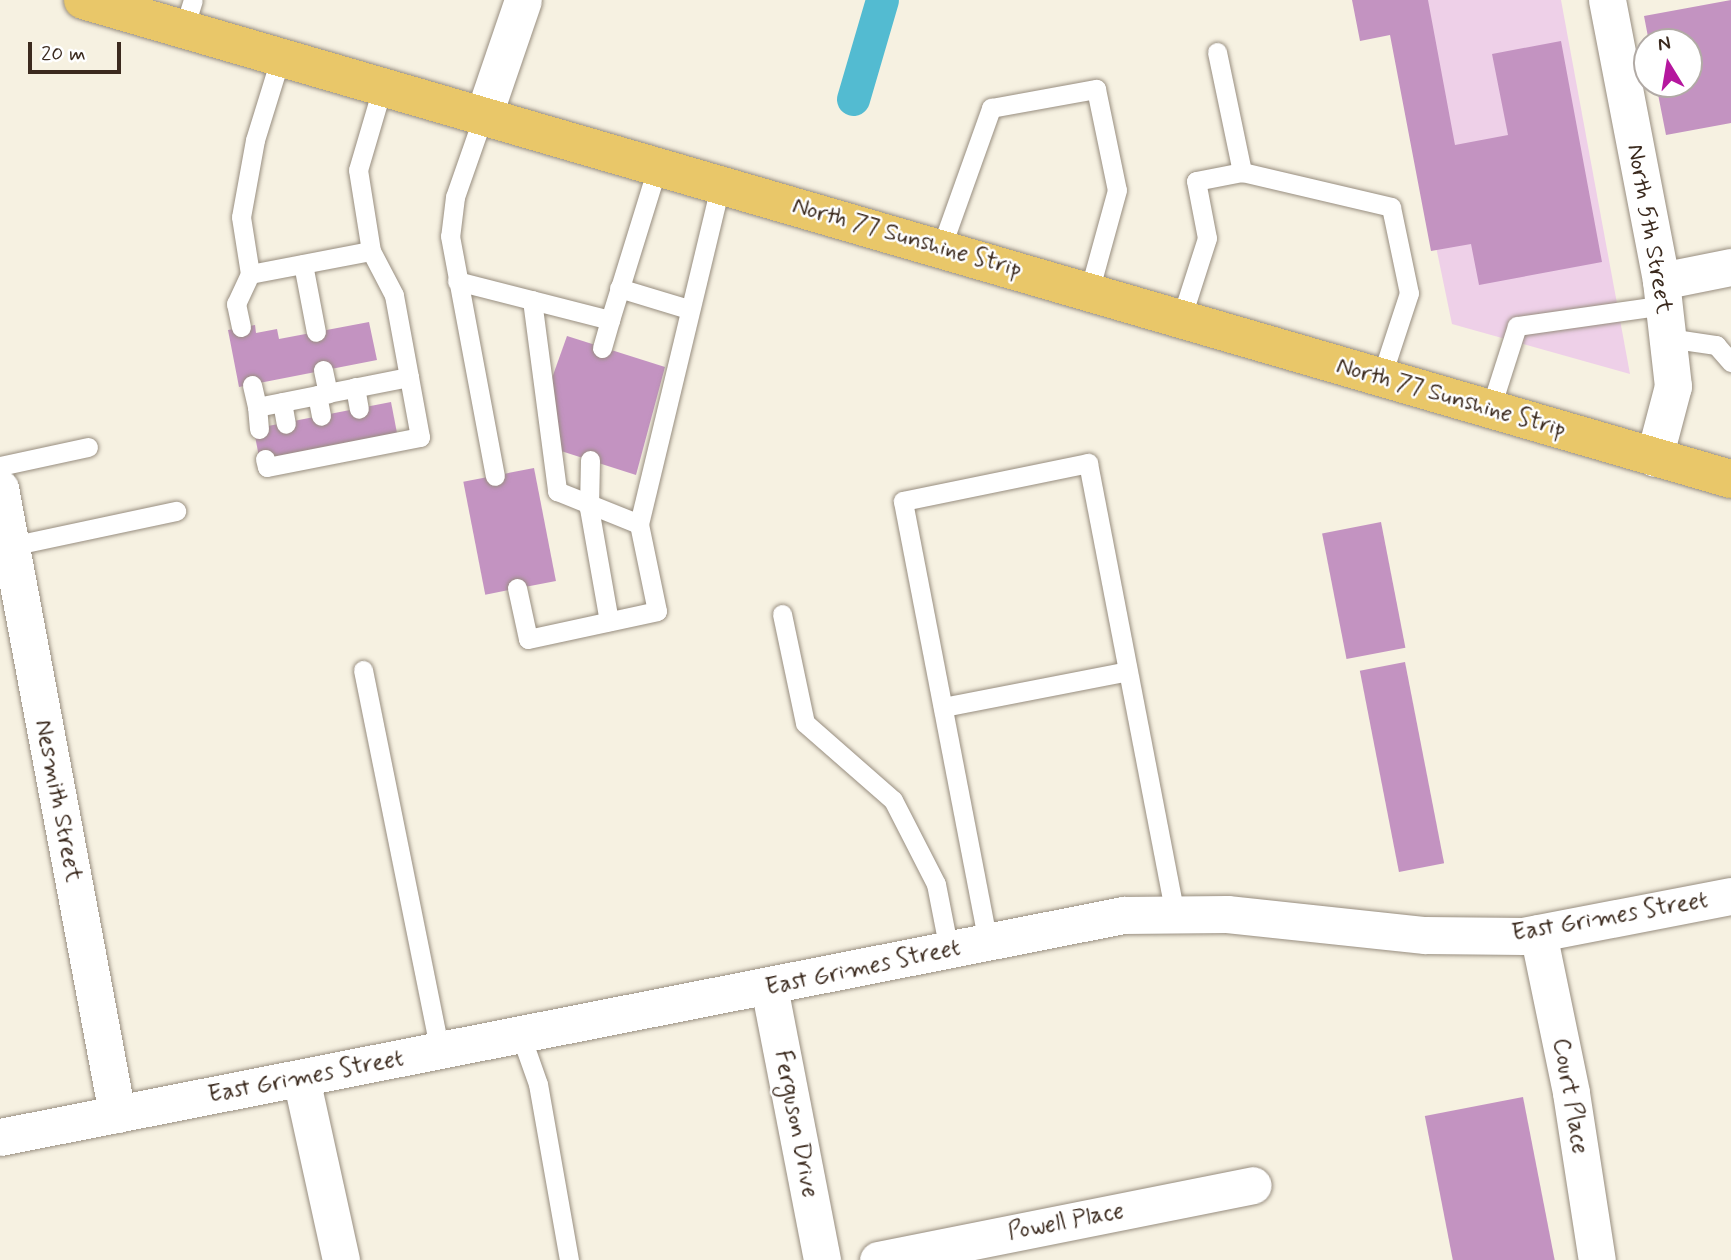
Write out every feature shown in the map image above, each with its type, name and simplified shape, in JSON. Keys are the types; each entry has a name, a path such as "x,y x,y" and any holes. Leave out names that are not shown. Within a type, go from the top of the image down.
{"main road":[{"name":"North 77 Sunshine Strip","path":"83,0 188,14 281,56 1731,479"}],"street":[{"name":"North 5th Street","path":"1607,0 1664,308 1673,386 1654,458"},
{"path":"484,114 519,1"},
{"path":"1664,308 1731,267"},
{"name":"Nesmith Street","path":"0,488 117,1114"},
{"name":"East Grimes Street","path":"0,1137 1123,915 1227,914 1425,935 1538,933 1731,896"},
{"name":"Court Place","path":"1538,933 1571,1093 1597,1260"},
{"name":"Ferguson Drive","path":"769,987 822,1260"},
{"path":"301,1078 341,1260"},
{"name":"Powell Place","path":"878,1260 1253,1185"}],"lane":[{"path":"1217,52 1242,172"},
{"path":"241,327 236,304 250,274 241,217 255,140 281,56"},
{"path":"265,459 267,467 293,458 366,443 420,437 394,295 371,251 358,170 383,85"},
{"path":"941,248 991,108 1096,89 1117,190 1089,292"},
{"path":"484,114 455,197 450,236 495,476"},
{"path":"602,348 658,165"},
{"path":"1181,319 1207,238 1196,181 1242,172 1391,207 1409,293 1381,378"},
{"path":"517,588 528,639 657,611 639,524 688,309 721,183"},
{"path":"250,274 371,251"},
{"path":"303,264 316,332"},
{"path":"457,281 610,320"},
{"path":"619,288 688,309"},
{"path":"532,300 557,491 589,508 639,524"},
{"path":"1490,410 1517,326 1664,308 1716,345 1731,362"},
{"path":"321,416 323,370"},
{"path":"257,407 409,377"},
{"path":"252,385 259,429"},
{"path":"355,387 359,409"},
{"path":"282,402 286,424"},
{"path":"0,466 88,447"},
{"path":"590,460 589,508 609,621"},
{"path":"988,943 903,501 1088,463 1175,914"},
{"path":"10,545 176,511"},
{"path":"782,614 805,723 893,800 936,884 949,950"},
{"path":"363,670 440,1051"},
{"path":"943,707 1128,671"},
{"path":"521,1036 538,1084 569,1260"}],"shaded area":[{"path":"1385,0 1561,0 1630,374 1452,324"}],"building":[{"path":"1352,0 1428,0 1455,145 1508,135 1492,54 1561,41 1602,262 1479,285 1471,244 1431,251 1390,35 1360,41"},
{"path":"1731,0 1731,123 1666,135 1659,98 1703,98 1703,28 1646,28 1644,16"},
{"path":"369,322 377,360 239,387 228,330 255,325 256,333 277,329 279,339"},
{"path":"567,336 665,367 636,475 561,451 552,378"},
{"path":"391,402 397,433 260,460 254,429"},
{"path":"534,468 556,581 485,595 463,482"},
{"path":"1381,522 1405,648 1347,659 1322,533"},
{"path":"1405,662 1444,863 1399,872 1360,671"},
{"path":"1523,1097 1555,1260 1453,1260 1425,1116"}],"waterway":[{"path":"853,99 882,0"}]}
